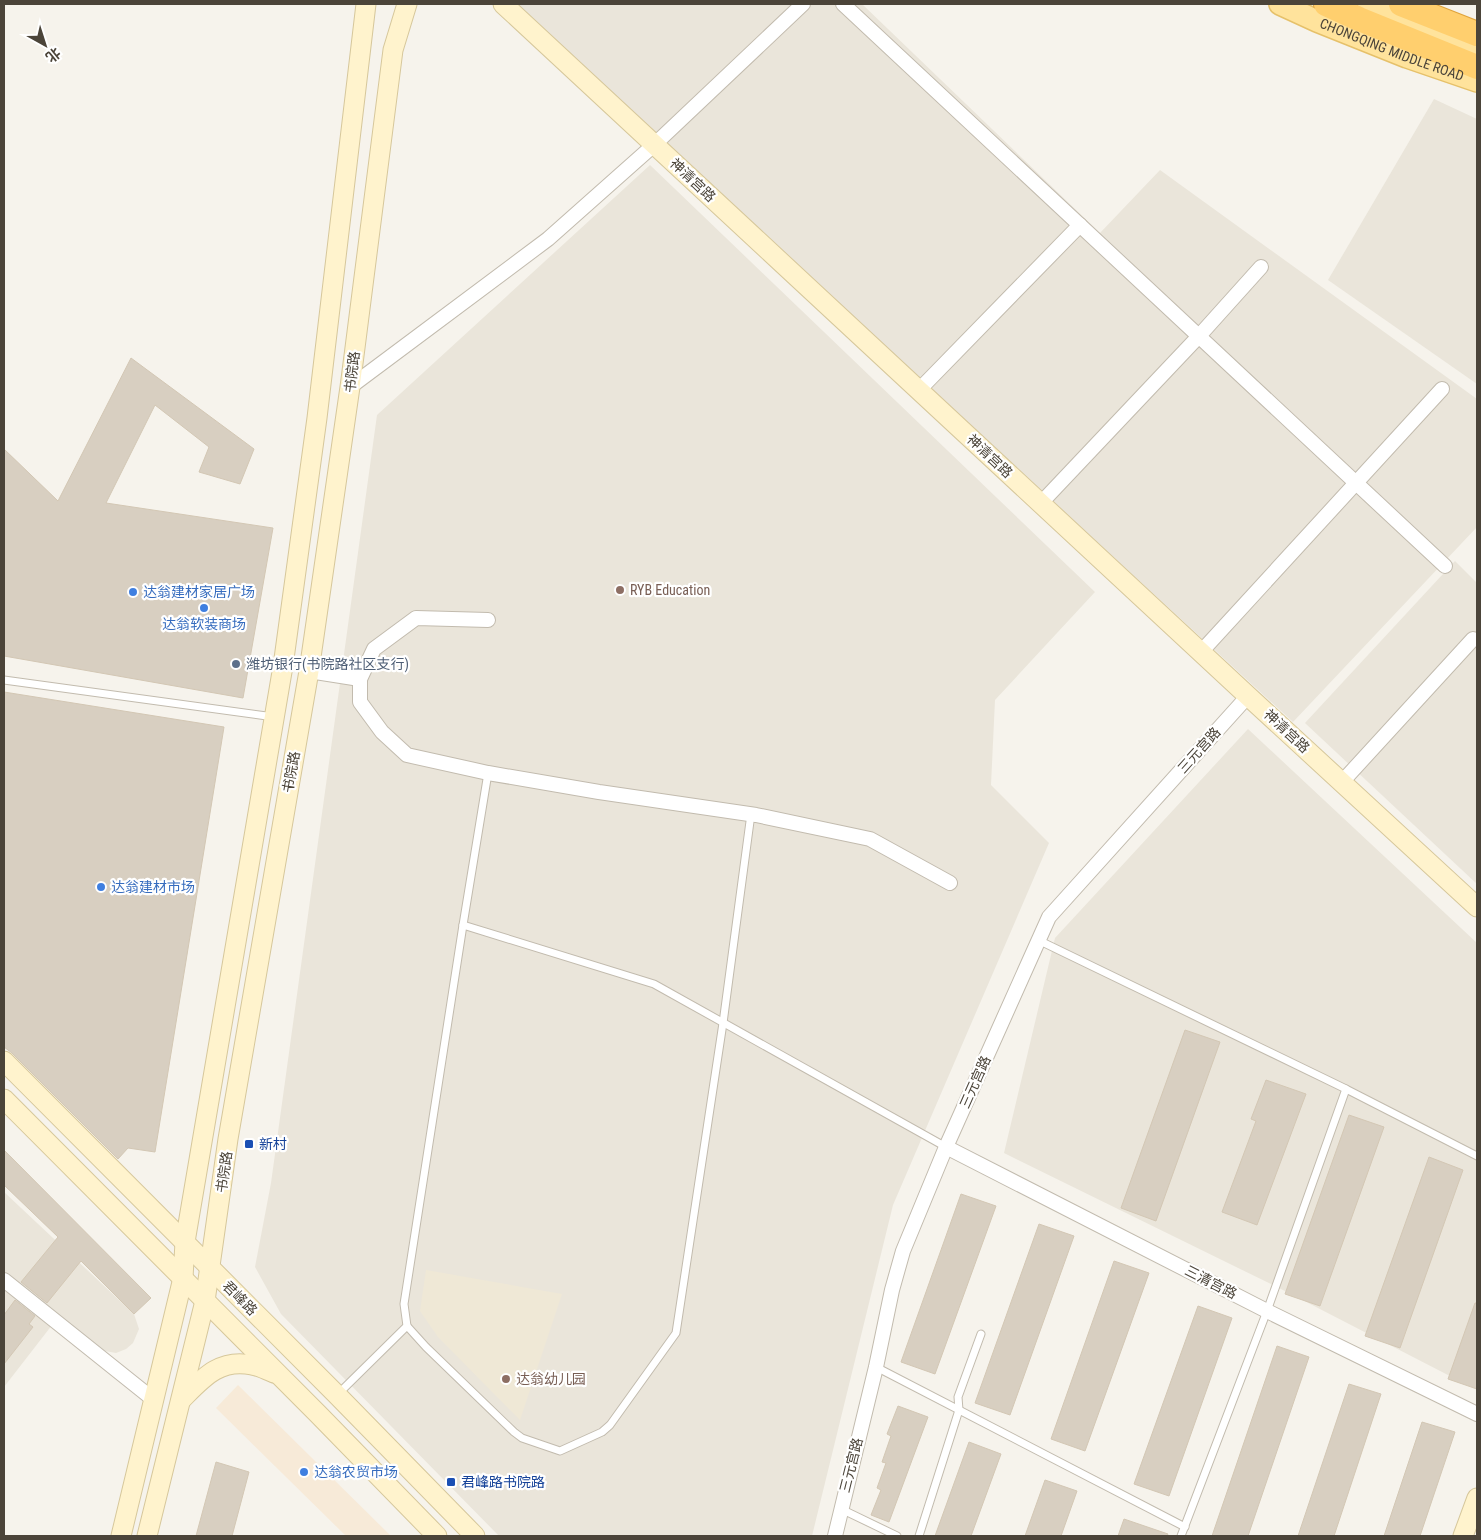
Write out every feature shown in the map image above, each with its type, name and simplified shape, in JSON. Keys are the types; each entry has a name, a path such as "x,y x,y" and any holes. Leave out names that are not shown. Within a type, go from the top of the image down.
{"highway":[{"path":"1326,4 1477,67"},
{"path":"1401,4 1477,34"}],"main road":[{"name":"书院路","path":"121,1536 183,1278 185,1242 283,666 317,418 366,4"},
{"name":"书院路","path":"147,1536 205,1301 228,1139 308,671 350,387 393,50 407,4"},
{"name":"神清宫路","path":"503,4 1477,907"},
{"name":"CHONGQING MIDDLE ROAD","path":"1280,4 1407,57 1477,80"},
{"path":"1368,4 1458,37 1477,48"},
{"name":"君峰路","path":"4,1061 337,1394 475,1536"},
{"name":"君峰路","path":"4,1099 437,1536"},
{"path":"180,1401 204,1377 218,1367 234,1363 252,1365 278,1374"},
{"path":"1463,1536 1477,1498"}],"street":[{"path":"350,387 548,239 655,144 803,4"},
{"path":"843,4 1445,566"},
{"path":"919,390 1080,225"},
{"path":"1041,503 1262,267"},
{"path":"1201,652 1442,389"},
{"path":"488,620 416,618 374,649 360,679 360,702 382,732 408,756 488,773 598,792 751,814 870,838 950,883"},
{"path":"1342,782 1473,639"},
{"path":"308,671 360,679"},
{"name":"三元宫路","path":"835,1536 876,1367 892,1290 903,1251 946,1147 1049,917 1248,696"},
{"name":"三清宫路","path":"946,1147 1477,1414"},
{"path":"4,1280 154,1400"}],"lane":[{"path":"4,680 274,717"},
{"path":"488,773 404,1304 407,1326 433,1354 514,1432 522,1438 560,1451 602,1432 610,1425 676,1333 723,1023 751,814"},
{"path":"463,925 654,984 946,1147"},
{"path":"1038,940 1346,1089 1477,1156"},
{"path":"1182,1536 1267,1310 1346,1089"},
{"path":"337,1394 407,1326"},
{"path":"919,1536 959,1410 958,1397 981,1334"},
{"path":"876,1367 1184,1527"},
{"path":"841,1509 897,1536"}],"shaded area":[{"path":"512,4 862,4 1100,233 1160,170 1477,399 1477,527 1293,722"},
{"path":"1434,99 1477,119 1477,384 1328,280"},
{"path":"650,165 1095,592 995,700 991,785 1049,843 893,1205 812,1536 499,1536 281,1314 255,1267 271,1183 377,415"},
{"path":"1455,561 1477,583 1477,884 1305,723"},
{"path":"1248,729 1477,943 1477,1390 1285,1291 1004,1153 1055,938"},
{"path":"4,1192 134,1314 139,1329 133,1343 126,1349 116,1353 105,1351 59,1316 4,1387"},
{"name":"达翁幼儿园","path":"426,1270 562,1294 520,1420 438,1337 420,1311"},
{"name":"达翁农贸市场","path":"238,1385 391,1536 346,1536 216,1408"}],"building":[{"name":"达翁建材家居广场","path":"131,358 254,449 240,484 199,472 209,447 155,405 106,503 273,528 243,698 4,656 4,449 58,501"},
{"name":"达翁建材市场","path":"4,692 224,727 155,1152 128,1148 118,1159 4,1047"},
{"path":"1185,1030 1220,1042 1156,1221 1121,1208"},
{"path":"1266,1080 1306,1094 1257,1225 1222,1212 1256,1121 1251,1119"},
{"path":"1349,1115 1384,1127 1320,1306 1285,1294"},
{"path":"4,1150 151,1298 134,1314 81,1261 47,1303 21,1282 58,1237 4,1185"},
{"path":"1429,1157 1463,1170 1400,1348 1365,1336"},
{"path":"961,1194 996,1206 935,1374 901,1362"},
{"path":"1039,1224 1074,1236 1010,1415 975,1403"},
{"path":"1114,1261 1149,1273 1085,1451 1051,1439"},
{"path":"15,1300 35,1316 29,1324 33,1327 4,1364 4,1315"},
{"path":"1475,1303 1477,1303 1477,1389 1448,1379"},
{"path":"1198,1306 1232,1318 1169,1496 1134,1484"},
{"path":"1277,1346 1309,1357 1248,1536 1212,1536"},
{"path":"1349,1384 1381,1394 1334,1536 1298,1536"},
{"path":"898,1406 928,1417 889,1522 871,1515 881,1490 877,1488 886,1463 882,1462 891,1436 887,1434"},
{"path":"1422,1422 1455,1432 1420,1536 1384,1536"},
{"path":"969,1442 1001,1454 971,1536 935,1536"},
{"path":"216,1462 249,1472 232,1536 196,1536"},
{"path":"1045,1480 1077,1491 1061,1536 1025,1536"},
{"path":"1124,1519 1168,1534 1167,1536 1118,1536"}],"place":[{"name":"RYB Education","path":"620,590"},
{"name":"达翁建材家居广场","path":"133,592"},
{"name":"达翁软装商场","path":"204,608"},
{"name":"潍坊银行(书院路社区支行)","path":"236,664"},
{"name":"达翁建材市场","path":"101,887"},
{"name":"新村","path":"249,1144"},
{"name":"达翁幼儿园","path":"506,1379"},
{"name":"达翁农贸市场","path":"304,1472"},
{"name":"君峰路书院路","path":"451,1482"}]}
